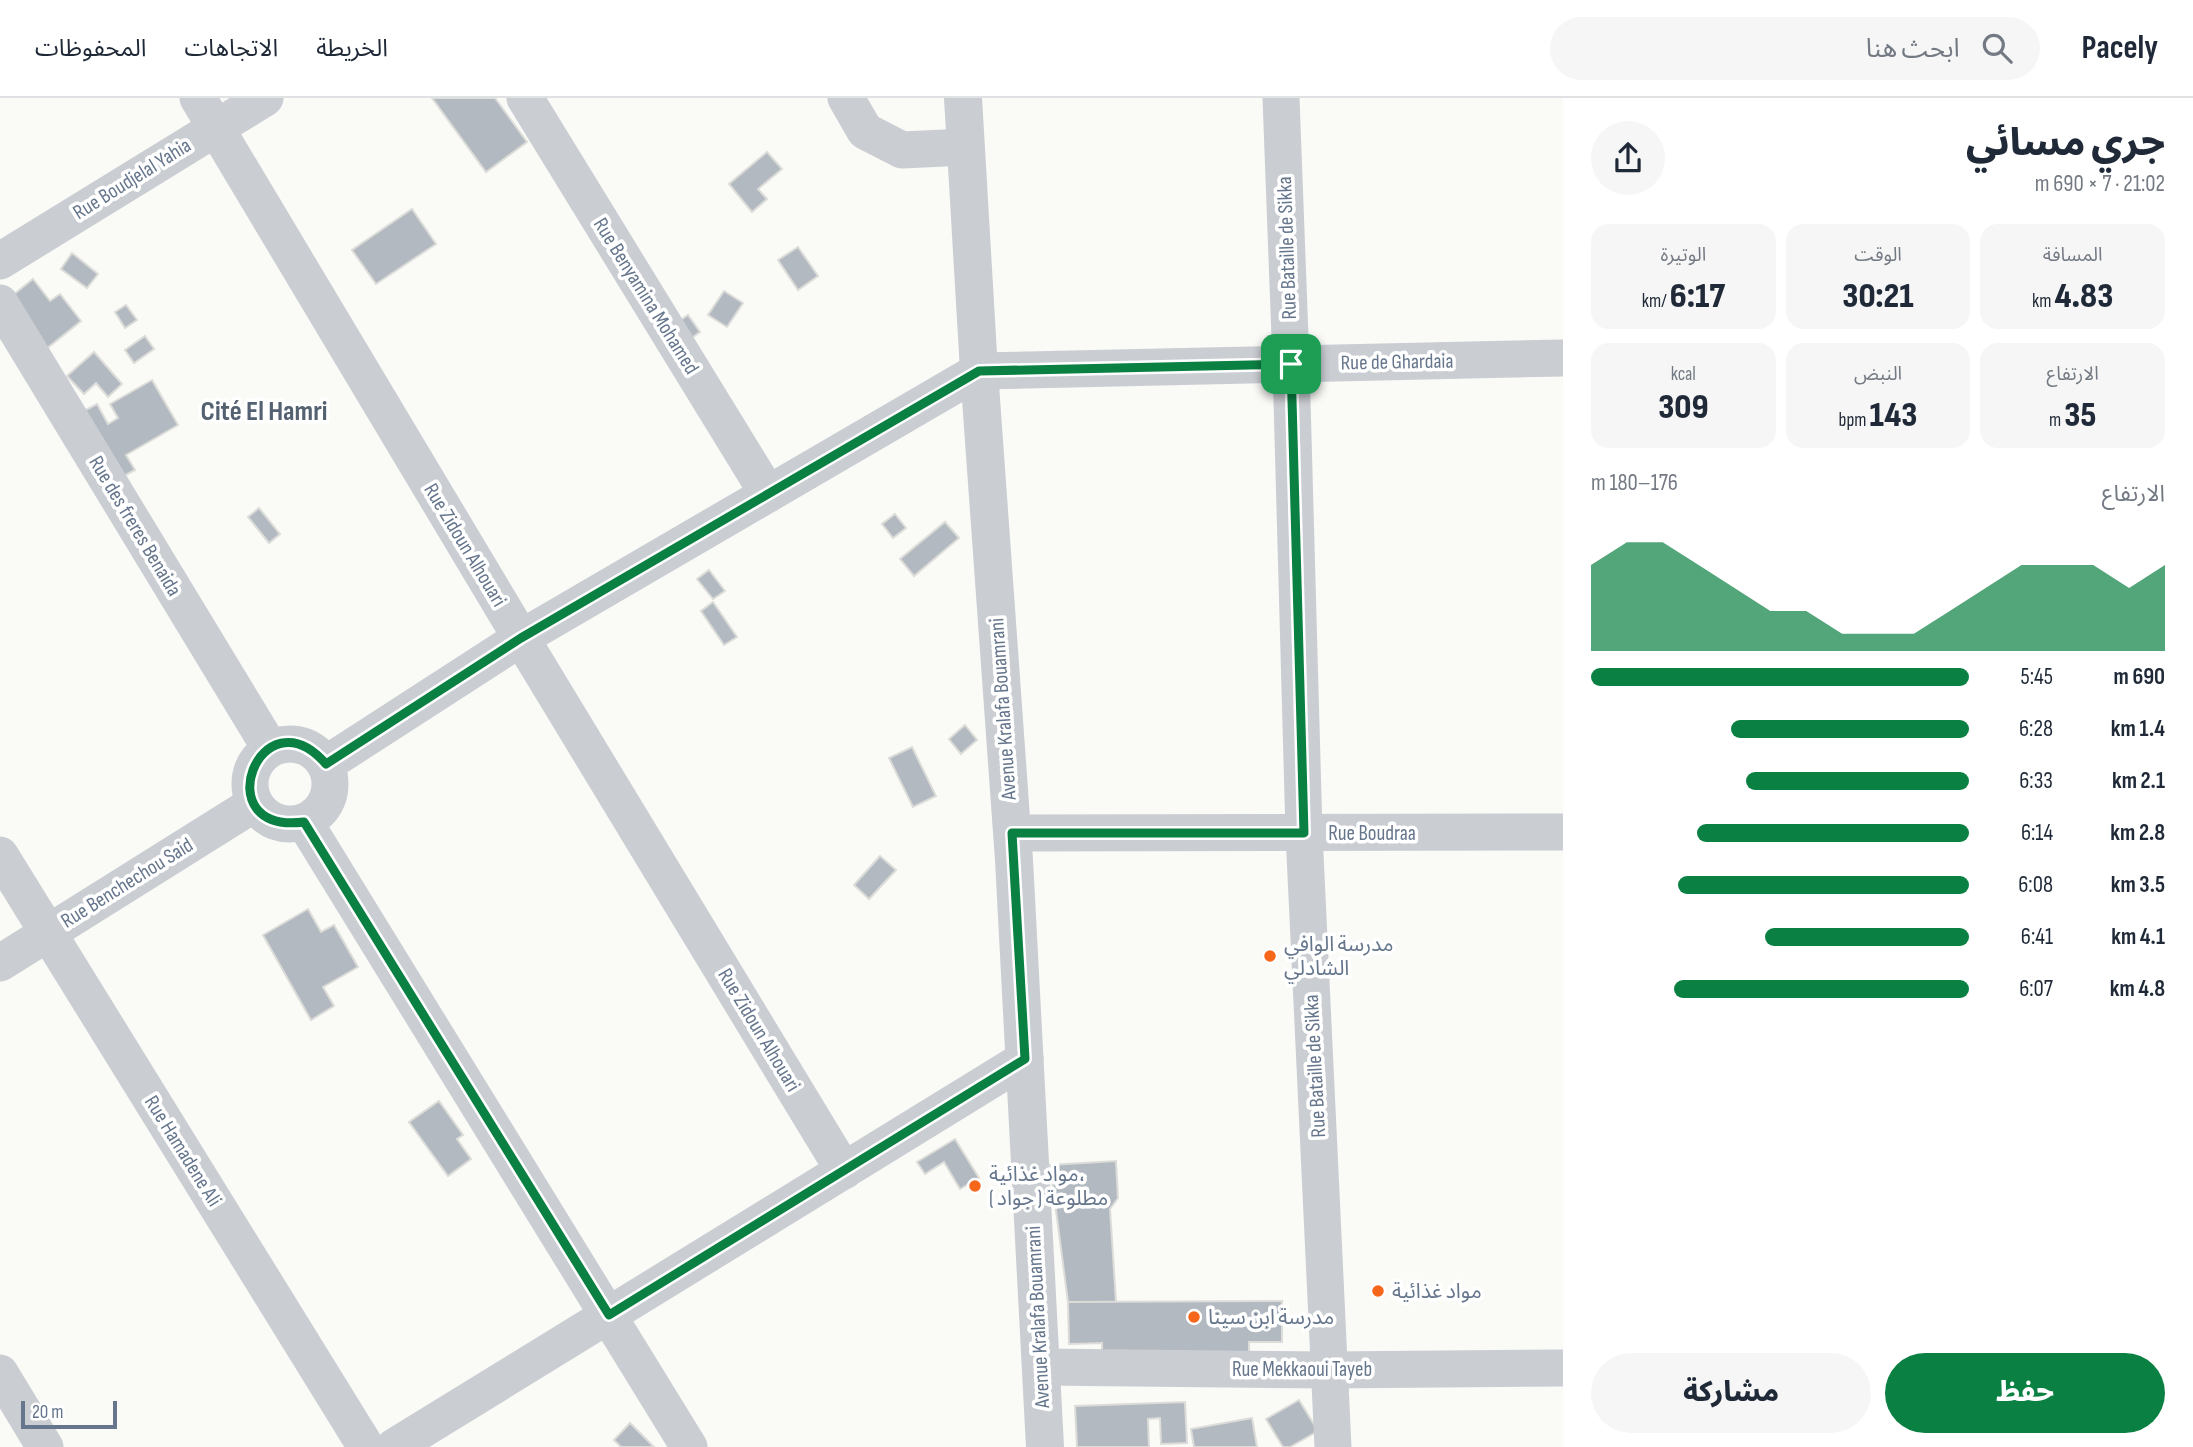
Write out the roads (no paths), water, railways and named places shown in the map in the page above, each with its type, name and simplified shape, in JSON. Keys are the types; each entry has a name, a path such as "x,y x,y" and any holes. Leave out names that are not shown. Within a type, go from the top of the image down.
{"street":[{"name":"Rue Boudjelal Yahia","path":"0,261 207,113 265,98"},
{"name":"Rue Benyamina Mohamed","path":"524,98 768,494"},
{"path":"846,98 865,131 902,150 966,146"},
{"name":"Avenue Kralafa Bouamrani","path":"963,98 979,371 1012,833 1045,1447"},
{"name":"Rue Bataille de Sikka","path":"1281,98 1304,833 1333,1447"},
{"name":"Rue Zidoun Alhouari","path":"207,113 844,1171"},
{"name":"Rue des freres Benaida","path":"0,303 270,748"},
{"name":"Rue de Ghardaia","path":"979,371 1563,358"},
{"path":"326,764 521,638 979,371"},
{"path":"289,743 302,745 315,751 326,764 331,781 330,795 320,812 304,822 287,825 271,820 254,804 249,779 257,760 270,748 289,743"},
{"name":"Rue Benchechou Said","path":"0,962 254,804"},
{"path":"304,822 690,1447"},
{"name":"Rue Boudraa","path":"1012,833 1563,832"},
{"name":"Rue Hamadene Ali","path":"0,855 366,1447"},
{"path":"394,1447 1025,1059"},
{"name":"Rue Mekkaoui Tayeb","path":"1041,1367 1329,1370 1563,1368"},
{"path":"0,1373 46,1447"}],"place":[{"name":"مدرسة الوافي الشادلي","path":"1270,956"},
{"name":"مواد غذائية، مطلوعة ( جواد )","path":"975,1186"},
{"name":"مواد غذائية","path":"1378,1291"},
{"name":"مدرسة ابن سينا","path":"1194,1317"}],"district":[{"name":"Cité El Hamri","path":"264,411"}]}
